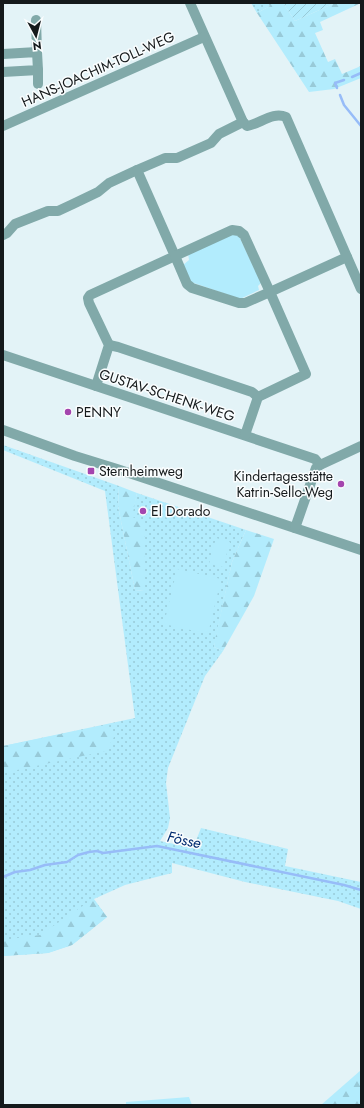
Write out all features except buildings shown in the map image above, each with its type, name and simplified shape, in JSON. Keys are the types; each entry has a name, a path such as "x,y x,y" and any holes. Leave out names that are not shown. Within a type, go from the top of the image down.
{"street":[{"path":"190,3 243,122 247,126 275,115 280,114 286,117 361,289"},
{"path":"36,20 38,84"},
{"name":"HANS-JOACHIM-TOLL-WEG","path":"3,126 204,37"},
{"path":"3,54 37,52"},
{"path":"3,72 38,70"},
{"path":"3,235 16,224 48,211 58,211 98,192 109,183 137,170 165,158 176,158 211,143 219,134 243,122"},
{"path":"137,170 187,284 192,288 240,303 245,303 347,258"},
{"path":"96,386 109,345 88,298 90,295 232,230 239,231 244,235 306,374 258,397 245,435"},
{"path":"109,345 252,392 258,397"},
{"name":"GUSTAV-SCHENK-WEG","path":"3,355 245,435 315,460 320,464"},
{"path":"3,430 75,456 361,550"},
{"path":"295,528 316,468 320,464 361,446"}],"green space":[{"path":"251,3 268,3 270,6 257,13"},
{"path":"268,3 283,3 295,21 335,3 361,3 320,22 323,30 315,33 328,62 335,59 342,74 361,66 361,78 334,89 309,92 257,13 270,6"},
{"path":"283,3 335,3 295,21"},
{"path":"231,233 238,234 261,283 258,286 259,290 240,299 191,282 183,265 189,260 188,253"},
{"path":"3,445 119,486 118,506 135,590 144,591 131,517 137,493 246,530 232,562 214,647 223,651 205,676 168,768 166,783 170,818 168,828 160,841 193,848 201,828 288,849 285,866 361,882 361,909 338,901 245,882 172,863 172,873 125,885 94,899 107,917 72,945 48,953 3,956 3,746 135,718 105,491 3,450"},
{"path":"119,486 137,493 132,517 145,521 144,591 135,590 118,506"},
{"path":"246,530 274,539 254,596 223,651 214,647 215,640 232,562"},
{"path":"216,538 230,542 223,567 209,564"},
{"path":"177,569 221,579 208,634 164,624"},
{"path":"106,725 114,737 106,751 3,773 3,746"},
{"path":"93,899 107,917 72,945 48,953 3,956 3,940 40,935"},
{"path":"361,1070 361,1105 321,1105"},
{"path":"189,1097 192,1105 126,1105 126,1102"}],"waterway":[{"path":"352,77 361,73"},
{"path":"337,88 335,83 344,80"},
{"path":"340,95 344,105 361,126"},
{"name":"Fösse","path":"3,877 15,872 30,870 45,865 67,862 78,855 89,852 97,851 103,853 157,846 344,885 361,890"}],"place":[{"name":"PENNY","path":"68,412"},
{"name":"Sternheimweg","path":"91,471"},
{"name":"Kindertagesstätte Katrin-Sello-Weg","path":"341,484"},
{"name":"El Dorado","path":"143,511"}]}
